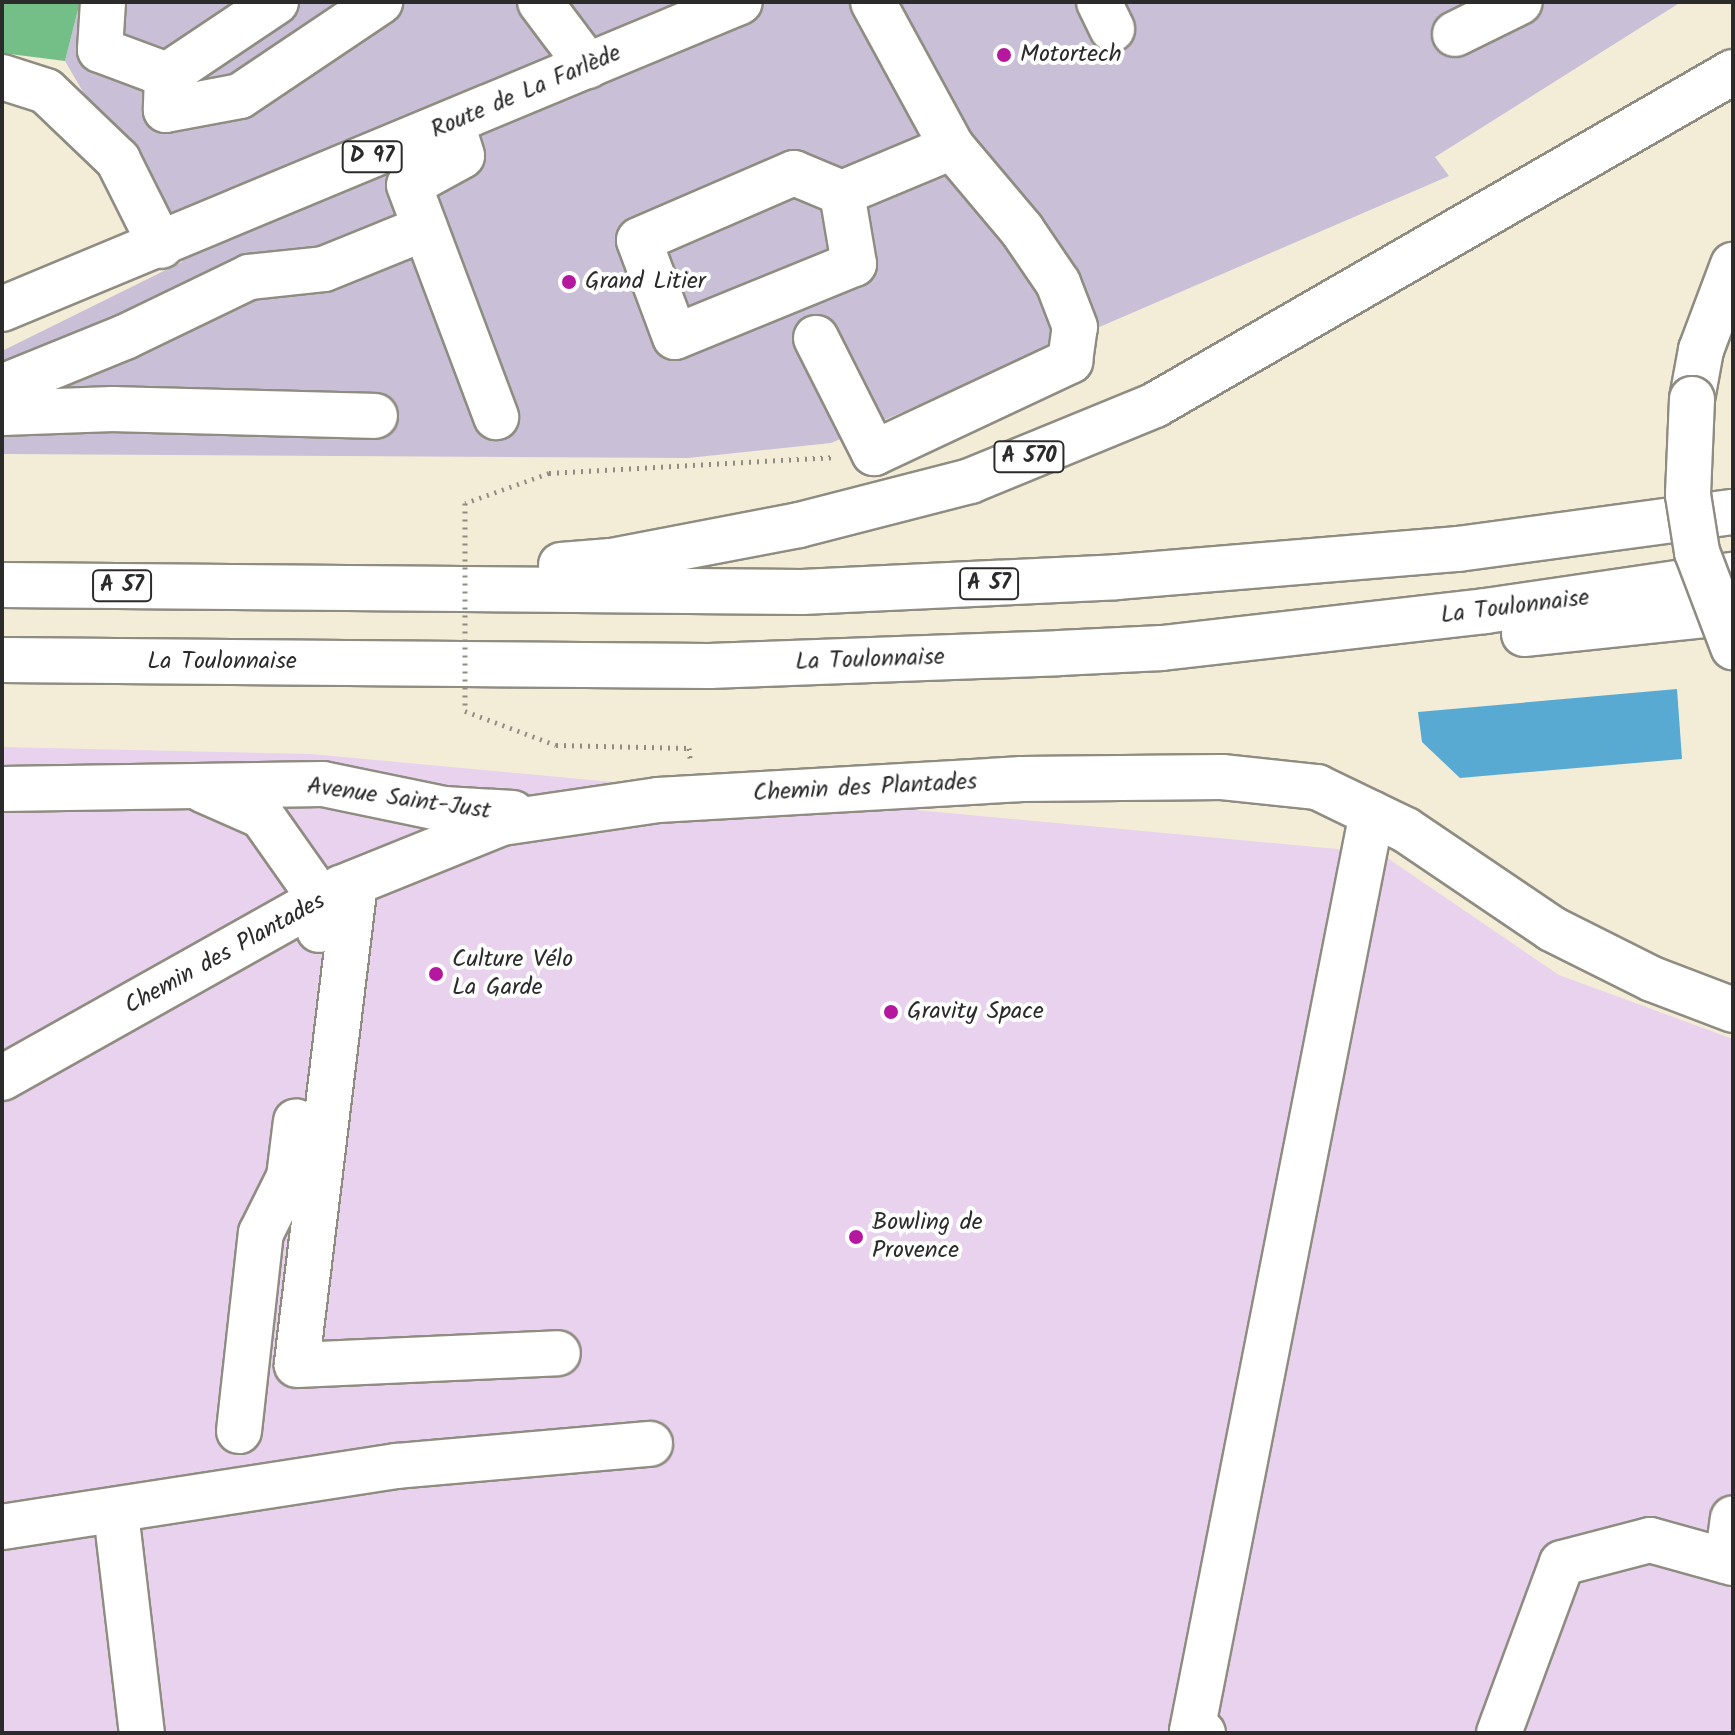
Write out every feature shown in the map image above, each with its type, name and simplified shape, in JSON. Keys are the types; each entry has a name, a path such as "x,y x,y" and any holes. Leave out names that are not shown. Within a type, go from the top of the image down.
{"main road":[{"path":"103,2 100,50 167,75"},
{"path":"167,75 276,2"},
{"path":"167,75 166,110 240,96 380,2"},
{"path":"541,2 588,66"},
{"name":"Route de La Farlède","path":"2,309 161,246 740,2"},
{"path":"816,338 874,453 1070,361 1075,327 1058,283 1022,230 952,147 873,2"},
{"path":"1455,34 1520,2"},
{"name":"A 570","path":"241,588 611,561 799,525 970,481 1155,405 1733,72"},
{"path":"2,77 46,91 118,160 161,246"},
{"path":"452,123 462,156 409,185 496,417"},
{"path":"842,193 854,264 675,337 639,240 794,173 842,193 952,147"},
{"path":"2,387 125,337 249,277 324,269 425,228"},
{"path":"1733,265 1701,350 1692,399 1688,495 1697,552 1733,647"},
{"path":"2,413 113,409 375,416"},
{"name":"A 57","path":"2,585 802,592 1117,577 1458,549 1733,512"},
{"name":"La Toulonnaise","path":"2,660 709,666 1162,648 1500,609 1733,575"},
{"path":"1162,648 1469,638 1657,624 1733,612"},
{"name":"Chemin des Plantades","path":"2,1078 338,892 502,823 693,798 1022,779 1222,777 1317,787 1406,830 1552,929 1652,979 1733,1010"},
{"name":"Avenue Saint-Just","path":"2,789 203,790 323,784 444,809 548,816"},
{"name":"Avenue Saint-Just","path":"203,790 262,816 338,892"},
{"path":"1196,1732 1372,813"},
{"path":"338,892 297,1365 558,1353"},
{"path":"239,1431 261,1233 289,1177 338,892"},
{"path":"2,1527 116,1513 397,1466 650,1444"},
{"path":"116,1513 142,1733"},
{"path":"1499,1733 1562,1563 1650,1540 1730,1562 1733,1518"}],"path":[{"path":"693,798 689,748 556,745 465,711 465,503 549,473 598,467 752,465 874,453"}],"shaded area":[{"path":"80,2 1681,2 1435,157 1449,176 831,443 688,458 2,454 2,351 182,262 65,61"},
{"path":"2,747 311,754 1380,853 1559,975 1733,1039 1733,1733 2,1733"}],"green space":[{"path":"2,2 80,2 65,61 2,53"}],"water":[{"path":"1677,689 1682,759 1460,778 1422,742 1418,712"}],"place":[{"name":"Motortech","path":"1004,55"},
{"name":"Grand Litier","path":"569,282"},
{"name":"Culture Vélo La Garde","path":"436,974"},
{"name":"Gravity Space","path":"891,1012"},
{"name":"Bowling de Provence","path":"856,1237"}]}
